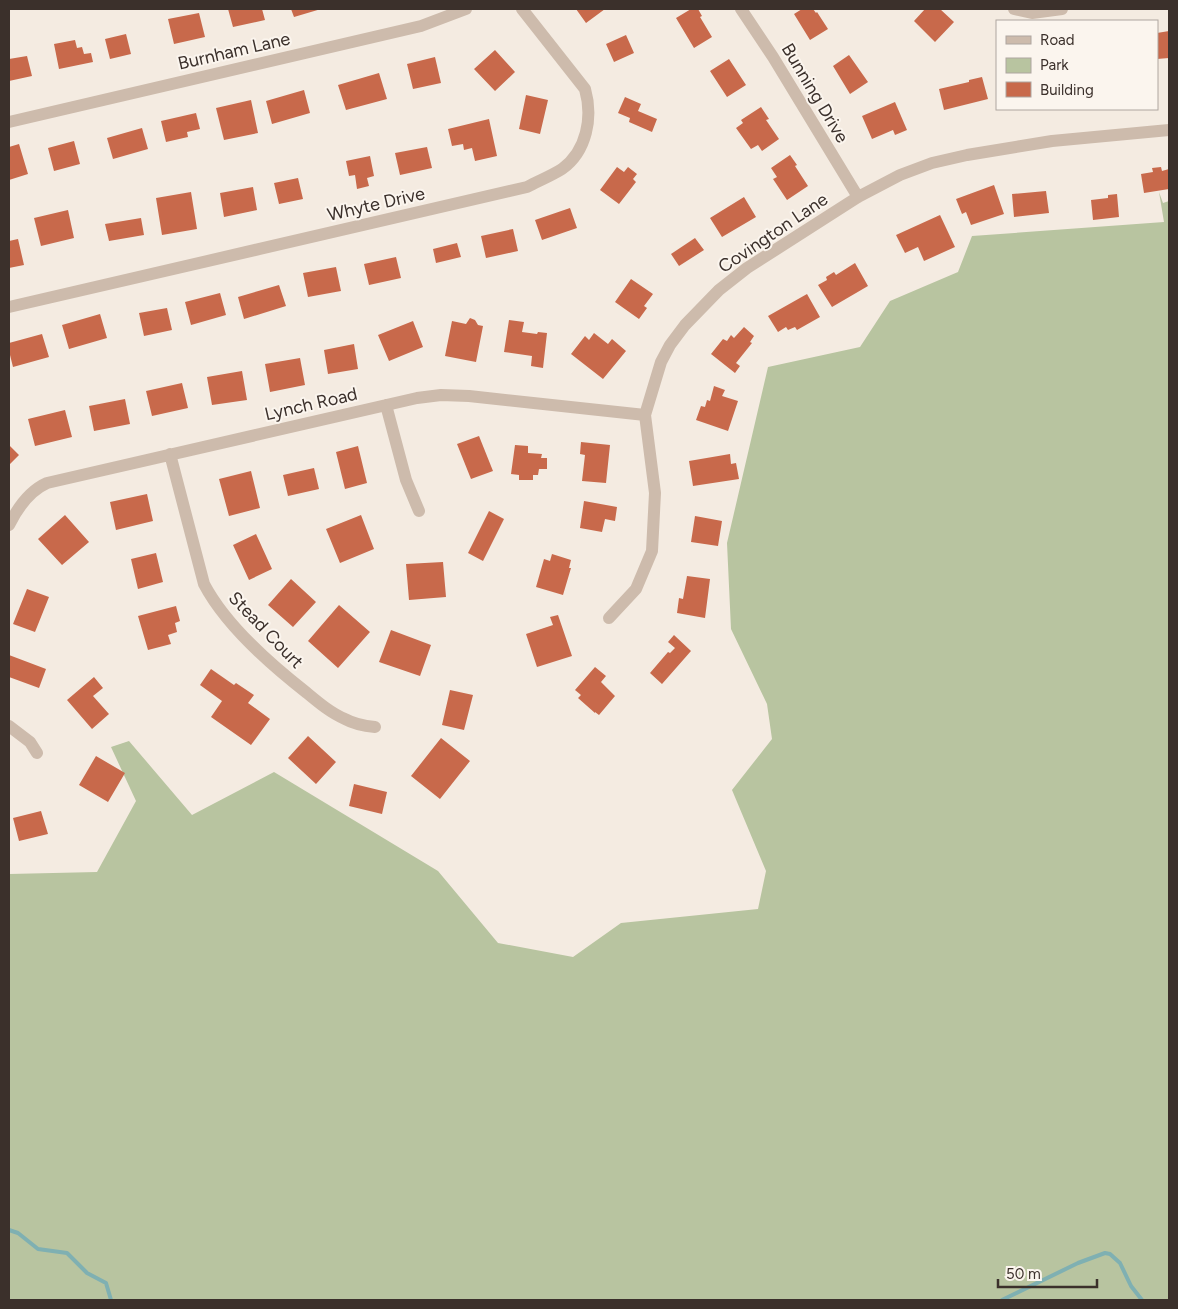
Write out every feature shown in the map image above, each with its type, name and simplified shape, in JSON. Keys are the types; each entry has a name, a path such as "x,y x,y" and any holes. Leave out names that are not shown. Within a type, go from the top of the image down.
{"street":[{"name":"Burnham Lane","path":"9,122 421,26 466,9"},
{"name":"Whyte Drive","path":"9,307 527,187 561,170 570,162 582,145 587,130 588,100 585,89 522,9"},
{"name":"Bunning Drive","path":"741,9 773,57 858,197"},
{"path":"1014,9 1032,12 1062,9"},
{"name":"Covington Lane","path":"609,618 636,589 652,550 655,493 645,415 661,362 684,325 720,290 746,268 858,197 900,175 932,163 967,155 1052,141 1169,130"},
{"name":"Lynch Road","path":"9,525 26,497 38,487 47,483 417,398 469,396 645,415"},
{"path":"386,405 406,480 420,510"},
{"name":"Stead Court","path":"170,454 204,584 212,598 248,641 292,682 345,720 362,726 375,727"},
{"path":"9,726 30,742 37,753"}],"green space":[{"path":"1159,192 1163,203 1169,201 1169,1300 9,1300 9,874 97,872 136,801 111,747 129,741 192,815 274,772 438,871 498,943 573,957 621,923 758,909 766,871 732,790 772,739 767,704 731,629 727,543 768,367 860,347 890,301 958,272 972,236 1164,222"}],"building":[{"path":"228,9 262,9 265,20 233,27"},
{"path":"291,9 321,9 294,17"},
{"path":"576,9 605,9 586,23"},
{"path":"691,9 698,9 702,16 700,17 712,37 694,48 676,18"},
{"path":"802,9 813,9 817,12 828,29 810,40 794,14"},
{"path":"925,9 940,9 954,22 935,42 914,21"},
{"path":"199,13 205,37 174,44 168,19"},
{"path":"1169,31 1169,58 1158,59 1158,33"},
{"path":"126,34 131,54 110,59 105,39"},
{"path":"626,35 634,53 614,62 606,44"},
{"path":"75,40 77,48 82,47 84,54 91,53 93,62 59,69 54,44"},
{"path":"495,50 515,72 495,91 474,69"},
{"path":"849,55 868,82 850,94 833,66"},
{"path":"27,56 32,76 9,81 9,59"},
{"path":"435,57 441,83 413,89 407,64"},
{"path":"729,59 746,85 727,97 710,71"},
{"path":"379,73 387,99 346,110 338,85"},
{"path":"982,77 988,99 944,110 939,89"},
{"path":"304,90 310,113 272,124 266,101"},
{"path":"526,95 548,100 540,134 519,129"},
{"path":"625,97 641,104 638,111 657,119 652,132 629,122 630,118 618,113"},
{"path":"251,100 258,133 224,140 216,108"},
{"path":"895,102 907,130 895,135 893,130 872,139 862,116"},
{"path":"761,107 769,119 766,120 779,139 762,151 758,145 751,149 736,128 743,123 741,120"},
{"path":"196,113 200,129 187,132 188,137 166,142 161,121"},
{"path":"489,119 497,156 475,161 472,148 464,150 463,144 452,146 448,129"},
{"path":"142,128 148,149 113,159 107,138"},
{"path":"74,141 80,164 54,171 48,148"},
{"path":"19,144 28,174 9,180 9,147"},
{"path":"427,147 432,168 400,175 395,153"},
{"path":"790,155 808,186 787,200 773,179 777,177 771,168"},
{"path":"370,156 374,176 367,178 369,186 357,189 355,175 349,176 346,161"},
{"path":"617,167 624,172 628,167 637,174 633,179 636,182 619,204 600,190"},
{"path":"1161,167 1162,171 1169,169 1169,189 1144,193 1141,174 1153,172 1152,168"},
{"path":"298,178 303,199 279,204 274,183"},
{"path":"994,185 1004,214 971,225 966,212 962,214 956,199"},
{"path":"253,187 257,210 224,217 220,193"},
{"path":"1046,191 1049,213 1014,217 1012,194"},
{"path":"191,192 197,229 162,235 156,198"},
{"path":"1117,194 1119,217 1093,220 1091,200 1108,198 1108,195"},
{"path":"744,197 756,217 722,237 710,218"},
{"path":"570,208 577,228 542,240 535,220"},
{"path":"68,210 74,238 41,246 34,218"},
{"path":"940,215 955,247 924,261 918,247 905,253 896,235"},
{"path":"141,218 144,235 109,241 105,224"},
{"path":"513,229 518,251 486,258 481,236"},
{"path":"695,238 704,250 679,266 671,254"},
{"path":"18,239 24,265 9,268 9,241"},
{"path":"457,243 461,257 436,263 433,249"},
{"path":"396,257 401,278 369,285 364,264"},
{"path":"855,263 868,286 832,307 818,285 827,280 826,277 834,272 836,275"},
{"path":"336,267 341,291 308,297 303,273"},
{"path":"631,279 653,294 644,306 647,308 639,319 615,302"},
{"path":"279,285 286,306 244,319 238,297"},
{"path":"220,293 226,315 191,325 185,302"},
{"path":"807,294 820,317 797,330 795,327 788,330 786,327 778,332 768,316"},
{"path":"167,308 172,330 144,336 139,313"},
{"path":"100,314 107,338 69,349 62,325"},
{"path":"470,318 475,320 478,325 483,326 476,362 445,356 452,321 466,324"},
{"path":"509,320 524,322 522,332 547,333 543,368 531,366 532,356 504,352"},
{"path":"413,321 423,347 389,361 378,335"},
{"path":"744,327 754,336 750,342 752,343 736,363 740,366 735,373 711,354 723,339 727,341 731,335 734,338"},
{"path":"594,333 608,344 612,339 626,351 603,379 571,354 585,336 589,340"},
{"path":"42,334 49,357 13,367 9,343"},
{"path":"354,344 358,369 328,374 324,350"},
{"path":"300,358 305,385 270,392 265,364"},
{"path":"242,371 247,400 212,405 207,377"},
{"path":"182,383 188,408 152,416 146,391"},
{"path":"714,386 725,390 722,396 738,401 728,431 696,420 701,406 705,407 707,400 710,401"},
{"path":"125,399 130,424 94,431 89,406"},
{"path":"65,410 72,437 35,446 28,419"},
{"path":"479,436 493,471 471,479 457,444"},
{"path":"581,442 610,445 606,483 582,481 585,455 580,454"},
{"path":"9,445 19,455 9,465"},
{"path":"515,445 528,446 528,453 542,454 541,458 547,458 547,469 539,469 538,475 533,475 533,480 519,480 519,475 511,474"},
{"path":"358,446 367,483 345,489 336,452"},
{"path":"730,454 731,464 736,463 739,479 693,486 689,461"},
{"path":"314,468 319,489 288,496 283,475"},
{"path":"251,471 260,508 229,516 219,479"},
{"path":"147,494 153,521 116,530 110,502"},
{"path":"584,501 617,507 615,521 605,519 602,532 580,528"},
{"path":"489,511 504,519 483,561 468,553"},
{"path":"65,515 89,542 62,565 38,539"},
{"path":"361,515 374,549 340,563 326,529"},
{"path":"695,516 722,521 718,546 691,542"},
{"path":"256,534 272,569 249,580 233,545"},
{"path":"156,553 163,582 138,589 131,559"},
{"path":"552,554 571,560 569,568 571,568 563,595 536,587 544,559 550,561"},
{"path":"443,562 446,597 409,600 406,564"},
{"path":"687,576 710,579 705,618 677,613 679,598 683,599"},
{"path":"291,579 316,602 293,627 268,605"},
{"path":"27,589 49,597 35,632 13,624"},
{"path":"339,605 370,632 338,668 308,641"},
{"path":"176,606 180,621 175,623 177,632 168,635 171,644 148,650 138,616"},
{"path":"558,615 572,656 537,667 526,634 553,625 550,617"},
{"path":"391,630 431,645 420,676 379,662"},
{"path":"674,635 691,651 662,684 650,673 668,652 670,653 675,648 668,642"},
{"path":"9,655 46,669 39,688 9,677"},
{"path":"595,667 606,676 601,682 615,696 599,715 578,698 581,695 575,690"},
{"path":"211,669 234,685 236,683 254,695 248,703 270,719 251,745 211,717 222,701 200,685"},
{"path":"94,677 103,688 93,696 109,714 92,729 67,700"},
{"path":"450,690 473,695 464,730 442,725"},
{"path":"308,736 336,762 316,784 288,758"},
{"path":"441,738 470,761 440,799 411,776"},
{"path":"96,756 125,773 108,802 79,785"},
{"path":"354,784 387,792 382,814 349,806"},
{"path":"41,811 48,834 19,841 13,818"}],"waterway":[{"path":"9,1230 18,1233 38,1249 67,1253 87,1273 106,1283 111,1300"},
{"path":"1002,1300 1078,1263 1105,1253 1110,1254 1120,1263 1131,1286 1142,1300"}]}
